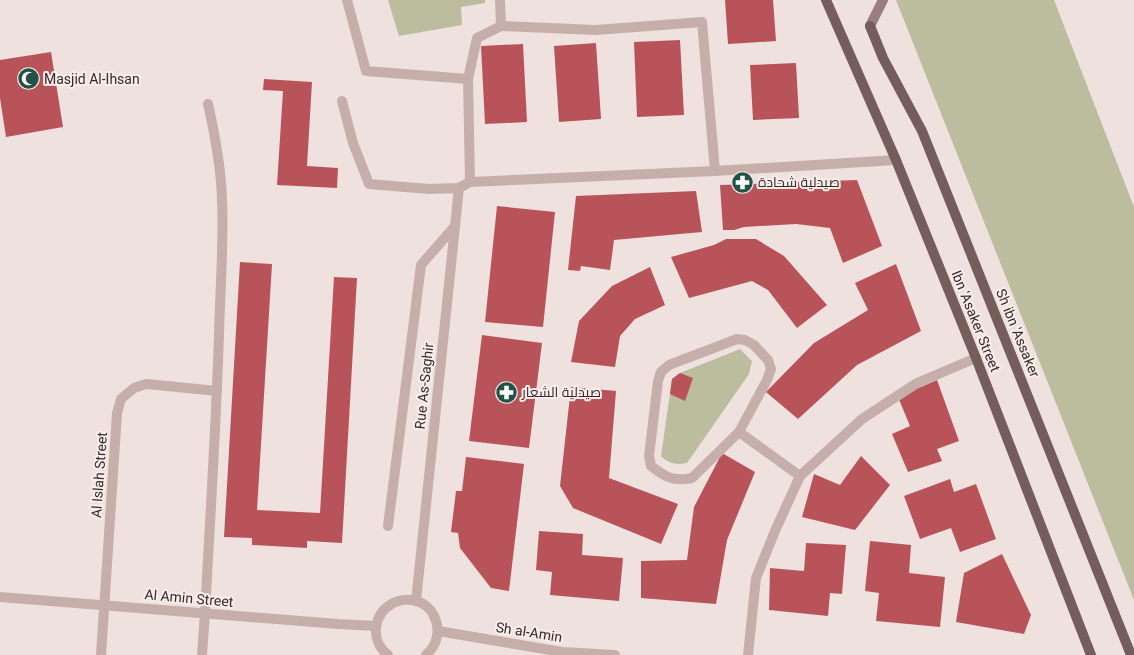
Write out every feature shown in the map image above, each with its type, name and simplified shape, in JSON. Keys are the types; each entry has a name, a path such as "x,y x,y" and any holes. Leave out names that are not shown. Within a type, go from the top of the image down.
{"main road":[{"name":"Ibn 'Asaker Street","path":"826,0 896,160 976,358 1091,655"},
{"name":"Sh ibn 'Assaker","path":"884,0 870,26 883,58 922,131 1131,655"}],"street":[{"path":"347,0 366,71 468,79"},
{"path":"500,0 501,26"},
{"path":"470,182 468,79 477,38 501,26 596,30 702,22 715,171"},
{"path":"342,101 352,143 370,184 429,189 459,188 470,182 715,171 896,160"},
{"path":"202,655 217,391 222,230 220,167 208,104"},
{"name":"Rue As-Saghir","path":"416,601 459,188"},
{"path":"388,526 421,264 455,226"},
{"path":"737,339 745,340 754,344 768,360 771,369 739,432 692,478 682,480 674,479 662,474 651,466 649,456 658,381 661,372 669,365 737,339"},
{"path":"748,655 756,578 800,476 862,419 917,383 976,358"},
{"name":"Al Islah Street","path":"101,655 117,413 121,399 134,388 146,384 217,391"},
{"path":"739,432 800,476"},
{"name":"Al Amin Street","path":"0,597 376,626"},
{"path":"388,655 379,643 376,626 379,616 385,608 394,602 403,599 424,604 437,620 438,631 436,640 432,649 426,655"},
{"name":"Sh al-Amin","path":"438,631 561,654 615,655"}],"green space":[{"path":"388,0 485,0 485,3 461,7 462,25 399,36"},
{"path":"896,0 1054,0 1134,207 1134,600"},
{"path":"740,349 752,361 749,374 687,463 676,464 667,461 661,456 672,379 680,373"}],"building":[{"path":"725,0 773,0 776,41 728,44"},
{"path":"680,40 684,115 637,117 634,42"},
{"path":"596,43 601,119 559,122 554,46"},
{"path":"523,44 527,122 485,124 481,46"},
{"name":"Masjid Al-Ihsan","path":"51,52 63,127 6,137 0,98 0,60"},
{"path":"796,63 799,118 753,120 750,65"},
{"path":"264,79 312,82 307,166 338,168 337,188 277,185 283,91 263,90"},
{"path":"857,180 882,246 843,263 830,228 796,224 744,227 734,230 723,230 720,185"},
{"path":"696,191 702,232 614,240 610,270 581,266 580,271 568,270 576,196"},
{"path":"497,206 555,212 543,327 485,322"},
{"path":"726,239 756,239 784,256 827,305 797,328 768,290 752,281 689,298 671,257 714,245"},
{"path":"240,262 272,264 257,510 320,513 334,277 357,278 342,543 307,541 307,548 252,545 252,538 224,537"},
{"path":"896,264 921,331 857,365 798,419 766,392 814,343 868,310 855,283"},
{"path":"650,267 665,305 635,319 620,336 615,367 571,362 579,321 612,286"},
{"name":"صيدلية الشعار","path":"482,335 542,343 529,448 469,441"},
{"path":"680,373 693,378 685,401 670,394 672,379"},
{"path":"937,380 959,441 937,449 942,461 908,472 892,434 910,426 898,397"},
{"path":"571,387 616,391 609,478 678,504 661,544 573,508 560,486"},
{"path":"722,453 755,472 727,540 716,604 641,598 641,561 687,560 694,507"},
{"path":"861,456 890,485 855,530 802,517 814,474 840,485"},
{"path":"466,457 524,464 509,591 491,588 460,548 458,533 451,532 456,491 462,491"},
{"path":"950,479 954,492 976,484 996,539 960,552 951,528 920,539 904,496"},
{"path":"539,531 583,534 582,555 623,558 619,601 550,595 552,572 536,570"},
{"path":"870,541 911,545 909,573 945,577 940,627 876,621 879,593 865,591"},
{"path":"806,543 846,545 842,594 830,593 828,616 769,610 770,568 804,571"},
{"path":"1002,554 1031,615 1024,634 956,622 964,573"}],"place":[{"name":"Masjid Al-Ihsan","path":"28,79"},
{"name":"صيدلية شحادة","path":"742,182"},
{"name":"صيدلية الشعار","path":"506,392"}]}
